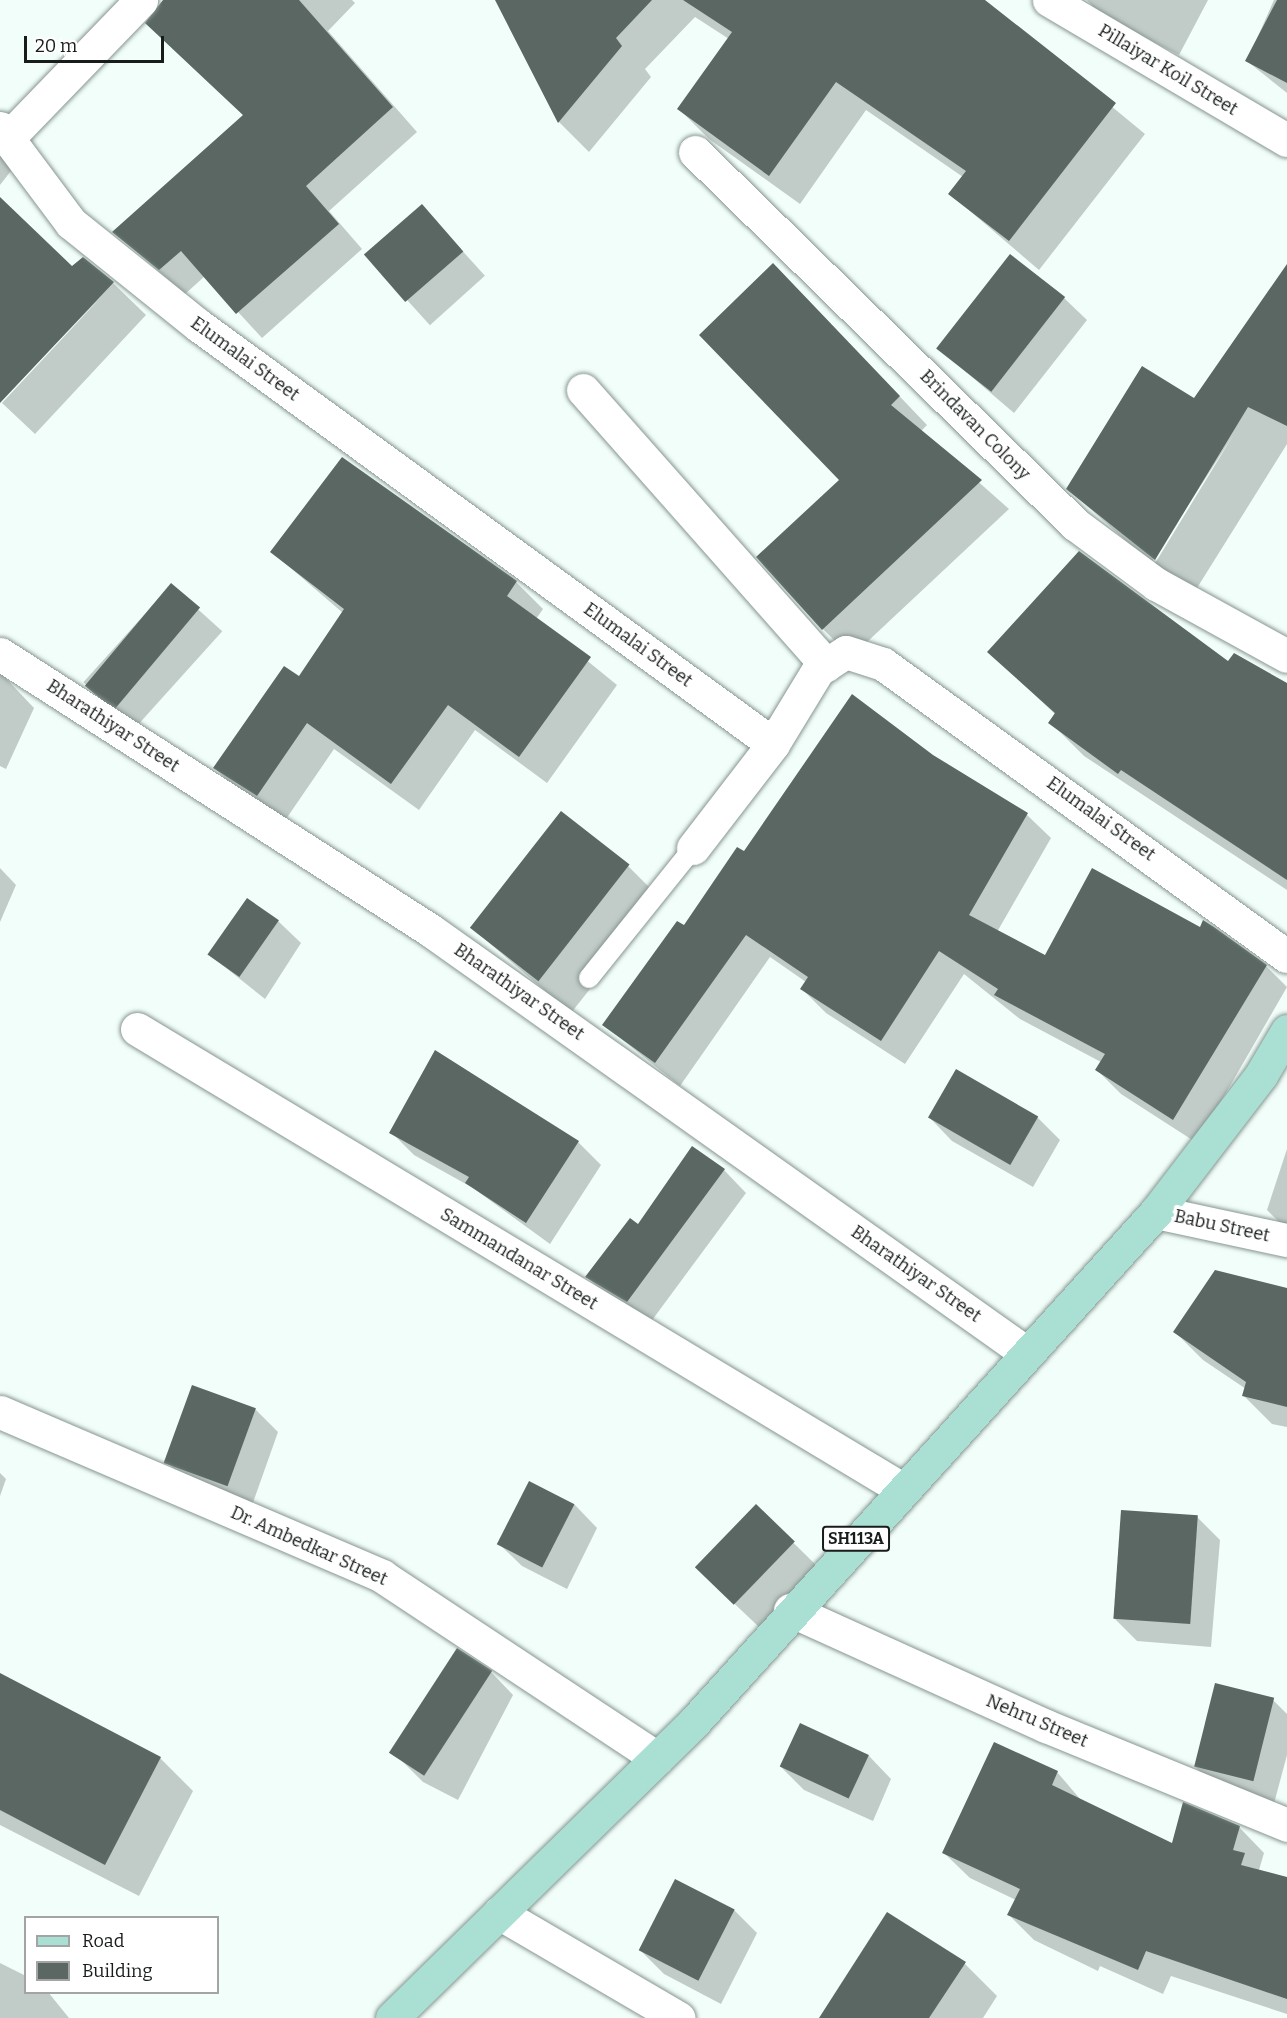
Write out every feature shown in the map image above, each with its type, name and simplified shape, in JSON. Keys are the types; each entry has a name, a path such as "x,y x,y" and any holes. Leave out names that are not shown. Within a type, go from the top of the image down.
{"main road":[{"name":"SH113A","path":"392,2018 657,1758 1025,1352 1156,1212 1285,1039"}],"street":[{"path":"4,133 141,0"},
{"name":"Pillaiyar Koil Street","path":"1049,0 1287,140"},
{"name":"Elumalai Street","path":"4,133 71,223 198,325 773,744"},
{"name":"Brindavan Colony","path":"695,152 1075,524 1156,584 1287,656"},
{"path":"583,390 826,665 773,744 693,848"},
{"name":"Elumalai Street","path":"826,665 846,652 883,664 925,690 1287,956"},
{"name":"Bharathiyar Street","path":"0,654 430,930 1025,1352"},
{"name":"Sammandanar Street","path":"137,1029 902,1489"},
{"name":"Babu Street","path":"1156,1212 1287,1240"},
{"name":"Dr. Ambedkar Street","path":"0,1412 382,1576 657,1758"},
{"name":"Nehru Street","path":"790,1610 1046,1726 1287,1825"},
{"path":"499,1913 679,2018"}],"lane":[{"path":"588,978 693,848"}],"building":[{"path":"163,0 299,0 393,107 306,186 339,224 236,314 181,251 159,270 112,232 243,115 145,23"},
{"path":"495,0 652,0 616,38 622,46 558,123"},
{"path":"683,0 985,0 1116,103 1009,241 948,194 966,171 836,82 769,176 677,109 732,32"},
{"path":"1277,0 1287,0 1287,83 1245,61"},
{"path":"0,197 72,266 83,257 114,282 0,403"},
{"path":"422,204 463,252 405,302 364,255"},
{"path":"1010,254 1065,297 991,392 936,349"},
{"path":"773,263 900,396 891,405 982,480 822,630 756,557 839,480 699,335"},
{"path":"1287,264 1287,426 1248,407 1155,560 1066,489 1142,366 1194,398"},
{"path":"342,457 517,581 507,596 591,657 519,757 448,705 391,784 307,723 257,796 213,768 284,666 299,676 344,609 270,552"},
{"path":"1079,551 1228,661 1234,653 1287,683 1287,880 1121,770 1118,774 1048,723 1055,713 987,652"},
{"path":"171,583 200,607 114,710 85,686"},
{"path":"852,694 933,755 1028,813 969,915 1045,955 1092,868 1200,927 1203,920 1267,965 1173,1120 1095,1070 1105,1054 994,995 998,989 939,951 881,1041 800,989 808,977 746,935 655,1063 602,1025 677,921 684,925 737,847 744,851"},
{"path":"561,811 630,865 538,981 470,928"},
{"path":"247,898 279,920 239,977 207,955"},
{"path":"435,1050 579,1141 526,1223 465,1183 469,1177 389,1133"},
{"path":"956,1069 1038,1116 1010,1165 928,1117"},
{"path":"692,1146 725,1169 627,1302 585,1277 630,1218 638,1224"},
{"path":"1215,1270 1287,1288 1287,1407 1242,1396 1246,1382 1173,1332"},
{"path":"192,1385 256,1408 228,1486 164,1463"},
{"path":"529,1481 574,1504 542,1567 497,1544"},
{"path":"756,1504 795,1542 734,1605 695,1567"},
{"path":"1121,1510 1198,1515 1190,1624 1113,1619"},
{"path":"457,1648 492,1671 424,1776 389,1753"},
{"path":"0,1673 161,1757 105,1865 0,1810"},
{"path":"1215,1683 1274,1698 1253,1781 1194,1766"},
{"path":"800,1723 869,1755 849,1799 780,1767"},
{"path":"994,1742 1058,1771 1052,1785 1172,1843 1183,1802 1240,1826 1233,1850 1245,1853 1241,1865 1287,1877 1287,1999 1146,1951 1138,1970 1007,1915 1020,1889 942,1853"},
{"path":"675,1879 735,1909 698,1981 639,1950"},
{"path":"887,1912 966,1962 929,2018 819,2018"}]}
